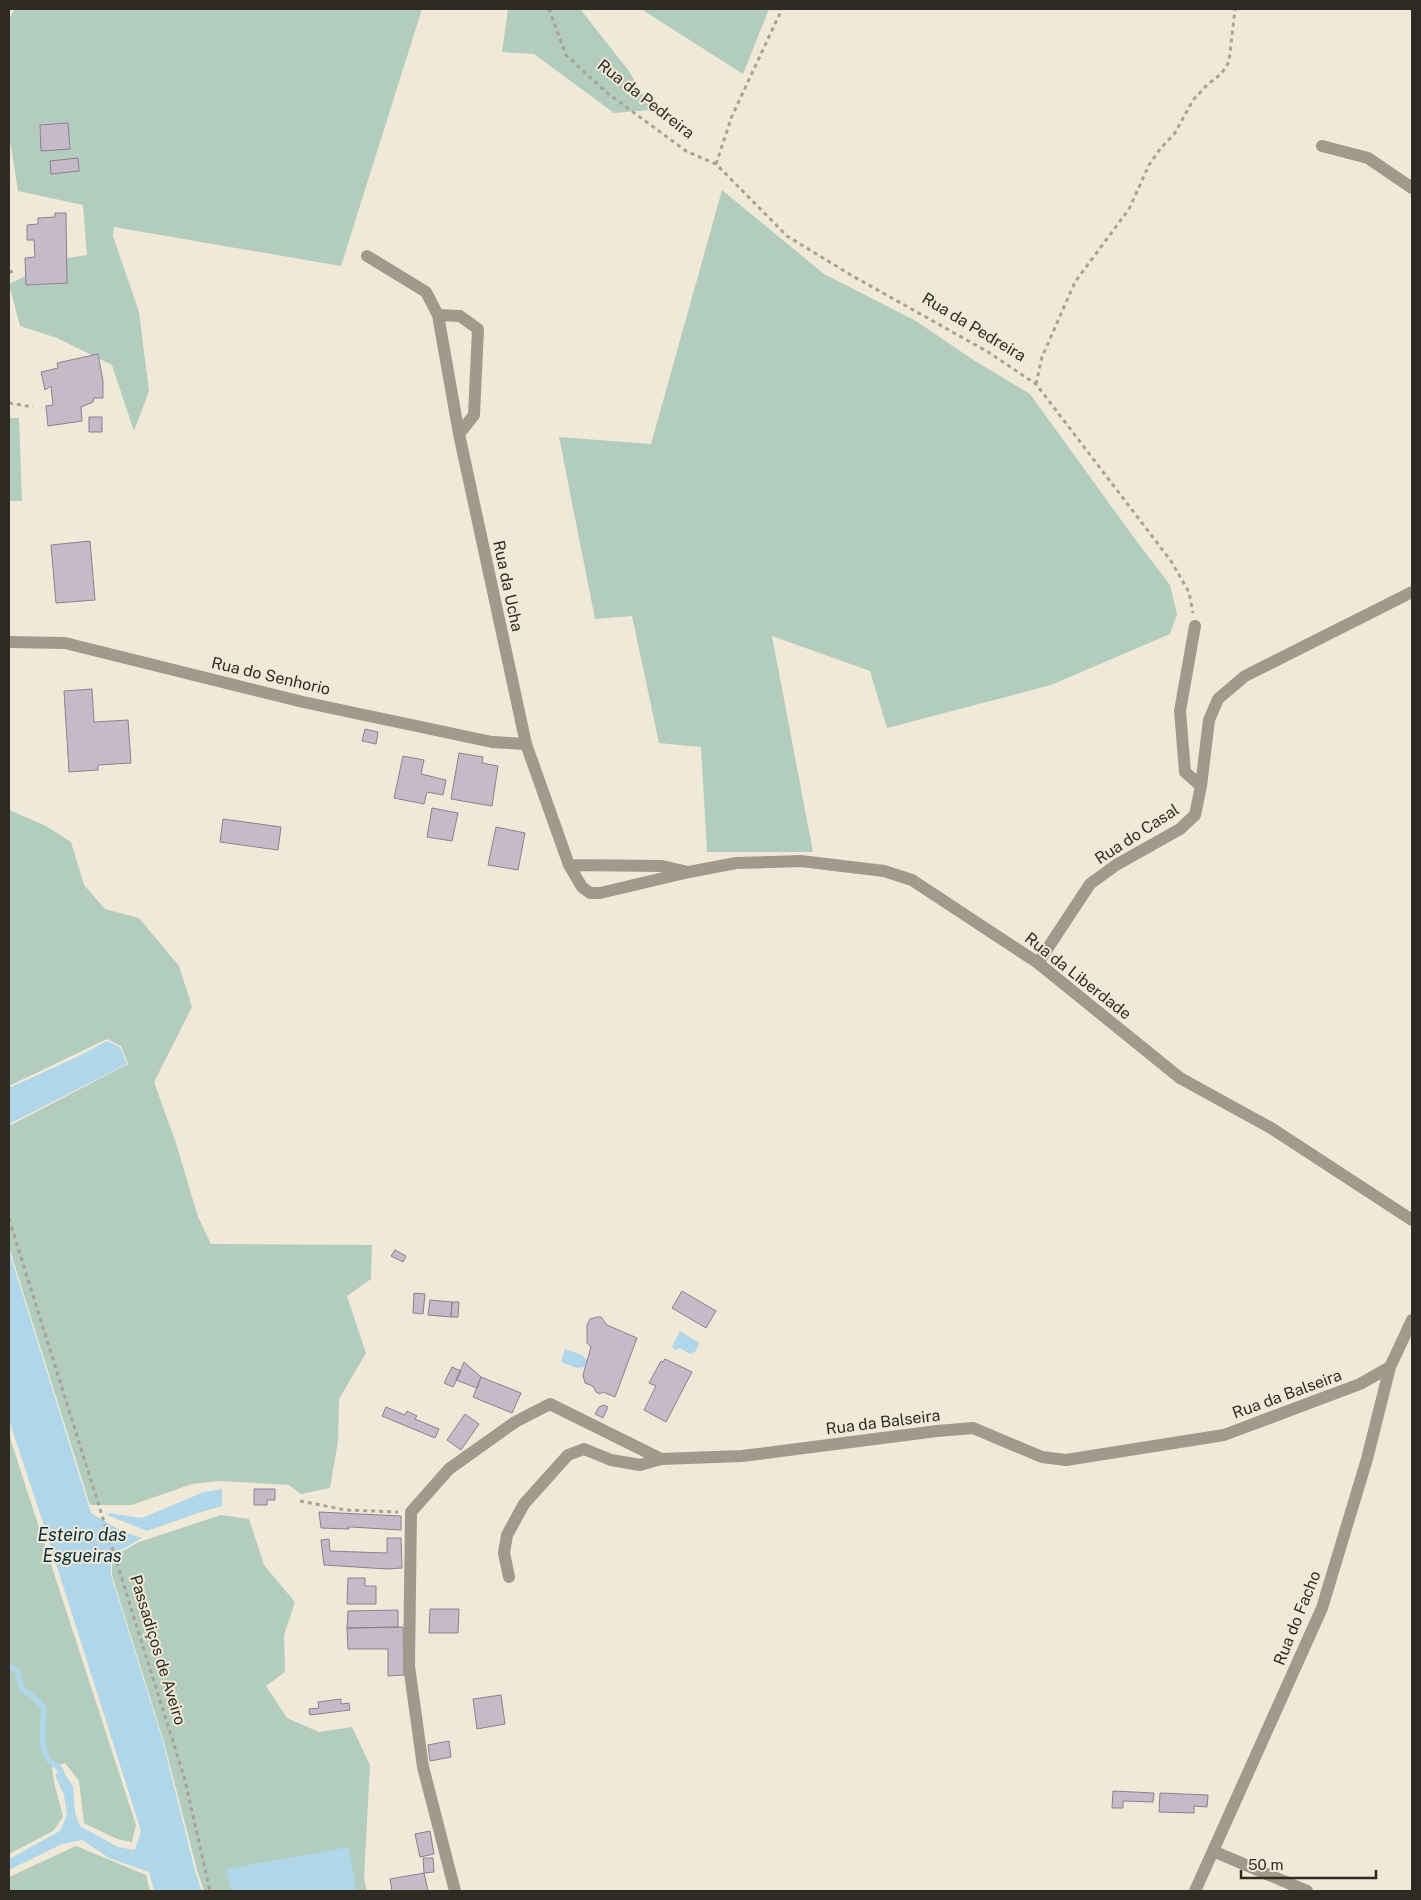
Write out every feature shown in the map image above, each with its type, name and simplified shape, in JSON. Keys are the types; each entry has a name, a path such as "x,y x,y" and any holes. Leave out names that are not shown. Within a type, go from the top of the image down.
{"street":[{"path":"1322,146 1368,158 1412,188"},
{"name":"Rua da Ucha","path":"366,256 426,292 438,315 459,434 526,744"},
{"path":"438,315 460,316 478,329 474,415 459,434"},
{"name":"Rua do Casal","path":"1038,963 1090,884 1116,865 1180,829 1195,815 1201,786 1209,720 1218,699 1245,676 1412,592"},
{"path":"1195,626 1180,710 1185,772 1201,786"},
{"name":"Rua do Senhorio","path":"9,642 65,643 312,704 492,742 526,744"},
{"name":"Rua da Liberdade","path":"526,744 569,865 582,887 590,893 600,893 736,863 801,862 884,871 912,880 1038,963 1180,1078 1271,1128 1412,1220"},
{"name":"Rua da Liberdade","path":"569,865 662,866 689,872"},
{"name":"Rua do Facho","path":"1195,1891 1322,1608 1368,1459 1390,1367 1412,1320"},
{"name":"Rua da Balseira","path":"411,1512 449,1469 515,1422 550,1404 661,1459 742,1456 973,1428 1042,1457 1066,1460 1224,1435 1360,1384 1390,1367"},
{"path":"509,1577 504,1553 507,1535 524,1504 568,1455 584,1450 612,1460 640,1465 661,1459"},
{"path":"411,1512 409,1666 423,1767 455,1891"},
{"path":"1214,1851 1306,1891"}],"path":[{"name":"Rua da Pedreira","path":"549,9 566,55 606,92 686,151 716,164 787,236 851,275 988,352 1036,384 1171,560 1189,592 1195,626"},
{"path":"716,164 732,116 782,9"},
{"path":"1036,384 1042,356 1076,282 1129,209 1149,165 1160,149 1175,133 1193,100 1207,85 1222,74 1229,62 1235,9"},
{"path":"9,272 17,271"},
{"path":"9,403 32,407"},
{"name":"Passadiços de Aveiro","path":"9,1219 185,1780 210,1891"},
{"path":"300,1501 346,1510 411,1512"}],"green space":[{"path":"15,9 422,9 341,266 114,227 113,236 139,312 149,391 134,431 112,365 57,338 20,326 9,284 61,259 87,255 83,205 18,191 9,134 9,18"},
{"path":"508,9 580,9 629,71 651,110 614,113 534,54 502,52"},
{"path":"641,9 769,9 743,74"},
{"path":"722,190 824,274 916,321 975,361 1030,394 1170,585 1177,614 1170,634 1051,685 887,728 870,671 772,636 813,852 707,852 701,747 659,743 632,616 595,619 559,437 651,444"},
{"path":"9,418 19,418 22,501 9,501"},
{"path":"9,810 46,826 71,842 84,885 105,909 139,918 179,966 192,1007 154,1082 176,1143 198,1217 211,1244 372,1245 371,1279 347,1296 366,1353 339,1399 338,1441 330,1488 301,1494 289,1485 220,1481 192,1484 132,1505 90,1505 9,1247 9,1126 128,1064 121,1046 107,1039 9,1086"},
{"path":"9,1435 136,1825 132,1842 117,1839 84,1823 79,1781 65,1763 52,1767 63,1817 53,1831 9,1854"},
{"path":"221,1515 249,1519 264,1565 295,1602 284,1635 285,1672 266,1686 287,1718 319,1732 352,1727 370,1765 364,1879 367,1891 204,1891 164,1742 112,1575 112,1557 139,1542"},
{"path":"76,1846 146,1875 150,1891 9,1891 9,1877"}],"water":[{"path":"107,1041 120,1047 127,1064 9,1124 9,1088"},
{"name":"Esteiro das Esgueiras","path":"9,1251 91,1513 123,1532 142,1538 111,1556 111,1575 163,1742 195,1871 202,1891 154,1891 149,1872 109,1858 82,1840 62,1844 9,1870 9,1859 60,1831 67,1815 64,1795 55,1775 61,1769 73,1786 75,1813 80,1826 118,1847 135,1850 141,1831 9,1420"},
{"path":"680,1331 699,1343 694,1352 690,1354 680,1348 675,1350 672,1347"},
{"path":"565,1349 582,1355 587,1360 585,1367 577,1368 561,1362"},
{"path":"222,1489 222,1506 147,1531 107,1515 109,1513 142,1518 204,1492"},
{"path":"349,1847 356,1889 341,1891 232,1891 226,1869"}],"building":[{"path":"68,123 70,149 41,151 40,125"},
{"path":"78,158 79,171 51,174 50,161"},
{"path":"55,213 66,213 67,283 26,285 25,258 35,257 34,240 27,240 27,225 38,224 38,218 55,217"},
{"path":"98,354 103,381 103,398 94,398 93,402 81,407 82,421 48,426 46,406 53,405 51,386 45,390 41,372 58,368 57,363"},
{"path":"89,417 102,417 102,432 89,432"},
{"path":"90,541 95,600 56,603 51,545"},
{"path":"92,689 94,722 128,720 131,763 98,765 98,770 69,772 64,691"},
{"path":"365,729 378,732 376,744 362,741"},
{"path":"459,753 483,757 482,763 498,766 492,806 451,799"},
{"path":"403,756 424,760 421,774 446,780 443,795 427,792 424,804 394,798"},
{"path":"432,808 458,813 452,841 427,837"},
{"path":"223,819 281,827 278,850 220,842"},
{"path":"496,827 525,833 518,870 488,865"},
{"path":"395,1250 406,1256 403,1262 391,1256"},
{"path":"682,1291 716,1311 706,1328 672,1308"},
{"path":"414,1293 425,1294 423,1314 413,1313"},
{"path":"430,1300 452,1302 451,1317 428,1315"},
{"path":"452,1302 459,1302 458,1317 451,1317"},
{"path":"601,1317 607,1325 637,1338 615,1397 603,1392 600,1394 596,1392 593,1386 585,1383 583,1375 591,1347 587,1343 587,1325 590,1319"},
{"path":"665,1359 692,1372 666,1422 644,1410 656,1386 649,1383 661,1361 663,1362"},
{"path":"464,1362 481,1377 477,1388 456,1380"},
{"path":"452,1367 461,1371 453,1387 444,1383"},
{"path":"481,1377 521,1393 512,1413 473,1397"},
{"path":"604,1405 608,1407 603,1418 595,1414 599,1407"},
{"path":"386,1407 405,1415 407,1411 417,1416 415,1419 439,1429 435,1438 382,1416"},
{"path":"465,1414 479,1424 461,1450 447,1440"},
{"path":"254,1489 275,1489 275,1500 267,1500 267,1505 254,1505"},
{"path":"319,1512 401,1516 401,1530 351,1527 348,1527 349,1529 321,1528"},
{"path":"387,1538 401,1538 402,1568 387,1569 324,1565 321,1540 329,1539 330,1551 387,1553"},
{"path":"348,1578 365,1578 365,1586 376,1586 376,1604 347,1604"},
{"path":"430,1609 459,1609 458,1633 429,1633"},
{"path":"398,1610 398,1627 347,1628 348,1611"},
{"path":"403,1627 404,1675 388,1676 388,1649 348,1649 347,1628"},
{"path":"501,1695 505,1724 477,1729 473,1699"},
{"path":"341,1699 341,1704 349,1703 350,1710 310,1715 309,1709 319,1708 318,1702"},
{"path":"449,1741 451,1757 430,1761 428,1745"},
{"path":"1113,1791 1154,1793 1153,1802 1123,1801 1123,1808 1112,1808"},
{"path":"1160,1793 1208,1795 1207,1807 1194,1806 1194,1813 1159,1812"},
{"path":"430,1831 434,1854 420,1857 415,1834"},
{"path":"423,1858 433,1858 434,1872 424,1873"},
{"path":"424,1873 428,1891 392,1891 390,1879"}],"waterway":[{"path":"9,1666 17,1671 22,1689 35,1698 44,1708 43,1735 45,1754 59,1768 63,1777"}]}
